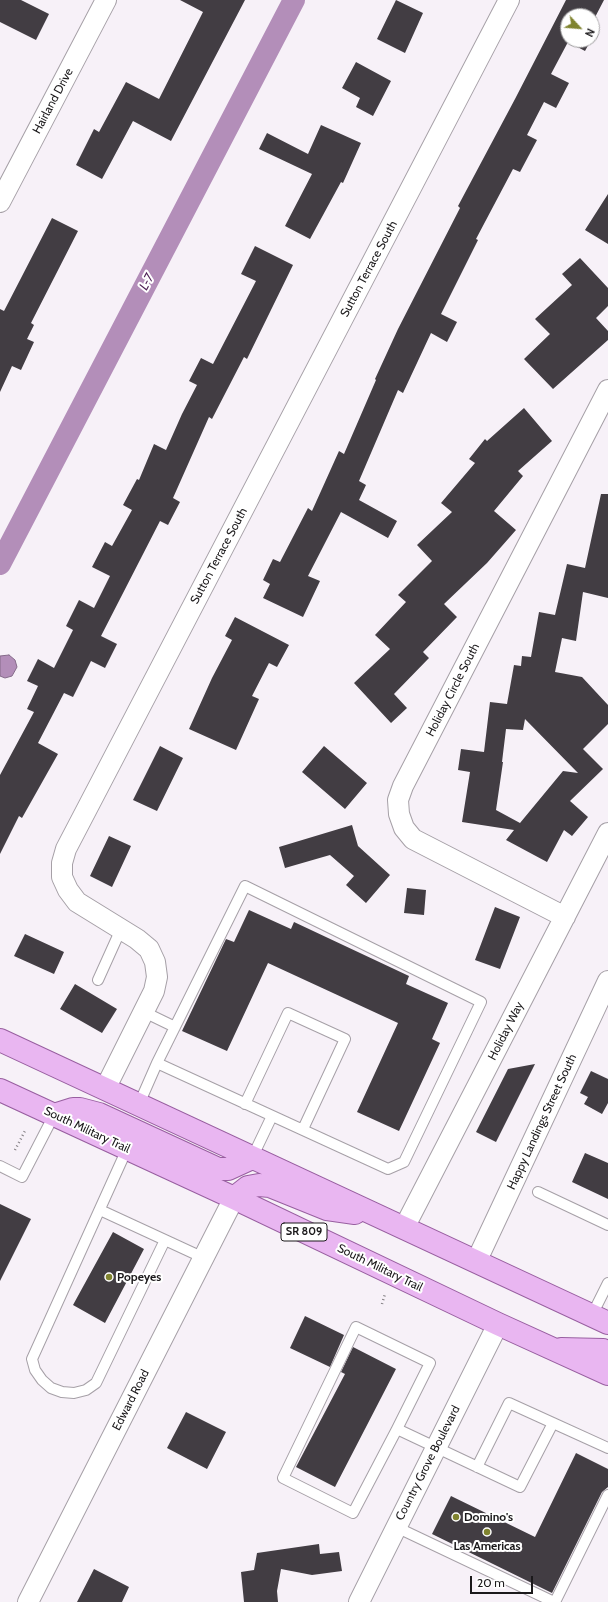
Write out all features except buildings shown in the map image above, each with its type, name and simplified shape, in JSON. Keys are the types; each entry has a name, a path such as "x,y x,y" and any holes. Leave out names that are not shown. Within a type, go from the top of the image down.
{"main road":[{"path":"0,1040 600,1319"},
{"name":"South Military Trail","path":"1,1092 234,1198 498,1324 608,1374"},
{"path":"54,1115 73,1109 80,1109 99,1114 218,1169 228,1169 252,1158"},
{"path":"234,1198 248,1187 270,1186 327,1209 383,1218"},
{"path":"552,1348 603,1350 608,1352"}],"street":[{"name":"Hairland Drive","path":"0,202 106,0"},
{"name":"Sutton Terrace South","path":"105,1089 154,991 157,977 155,962 149,949 137,939 77,902 68,890 62,877 62,863 66,849 509,0"},
{"name":"Holiday Circle South","path":"565,917 413,839 404,828 398,814 398,800 402,786 608,390"},
{"name":"Holiday Way","path":"404,1228 608,833"},
{"name":"Happy Landings Street South","path":"476,1262 608,981"},
{"name":"Edward Road","path":"28,1602 234,1198"},
{"name":"Country Grove Boulevard","path":"359,1602 498,1324"}],"lane":[{"path":"139,1104 157,1064 245,886 481,1002 404,1162 388,1169 303,1129 157,1064"},
{"path":"98,980 121,929"},
{"path":"144,1012 175,1027"},
{"path":"245,1104 288,1013 345,1039 303,1129"},
{"path":"0,1166 22,1177 54,1115"},
{"path":"252,1158 272,1116"},
{"path":"127,1149 32,1359 35,1370 42,1380 51,1388 62,1392 74,1393 86,1390 96,1383 165,1240"},
{"path":"538,1192 608,1225"},
{"path":"100,1210 204,1258"},
{"path":"600,1319 608,1283"},
{"path":"356,1327 430,1362 397,1429 353,1513 283,1478 356,1327"},
{"path":"477,1467 509,1403 608,1448"},
{"path":"397,1429 520,1488 553,1423"},
{"path":"396,1527 554,1602 608,1495"}],"path":[{"path":"15,1150 26,1129"},
{"path":"382,1304 385,1294"}],"shaded area":[{"path":"9,655 15,660 17,667 12,676 5,678 0,676 0,656"}],"waterway":[{"name":"L-7","path":"0,564 294,0"}],"place":[{"name":"Popeyes","path":"109,1277"},
{"name":"Domino's","path":"456,1517"},
{"name":"Las Americas","path":"487,1532"}]}
